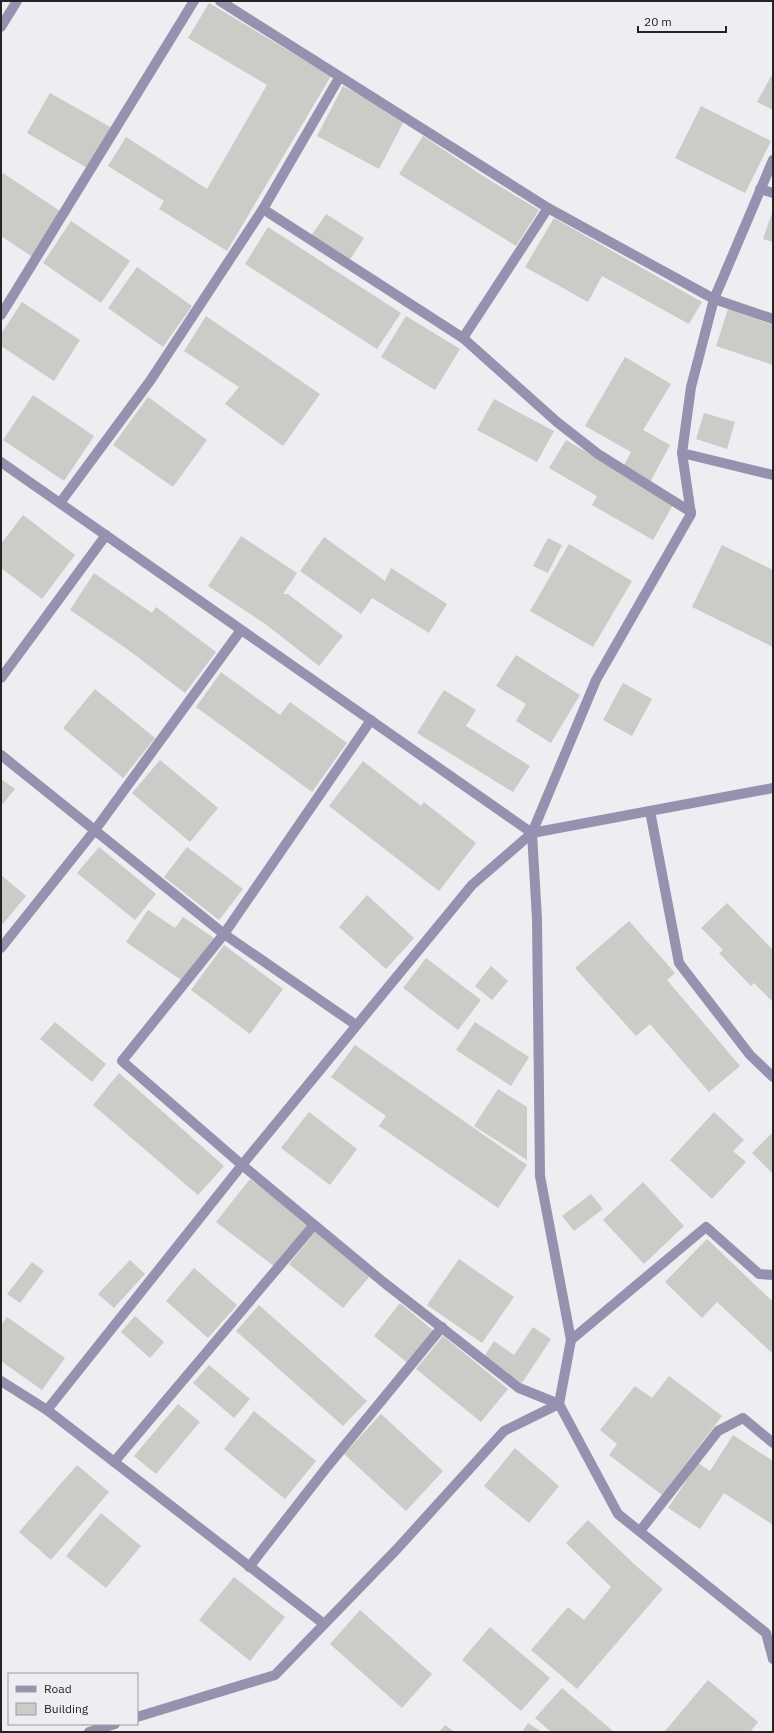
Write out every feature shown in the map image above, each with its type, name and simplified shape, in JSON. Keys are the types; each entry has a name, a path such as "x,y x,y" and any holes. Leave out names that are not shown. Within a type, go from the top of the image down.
{"street":[{"path":"1,27 18,1"},
{"path":"1,315 194,1"},
{"path":"220,1 339,78 548,208 714,299 773,319"},
{"path":"60,503 150,381 263,209 339,78"},
{"path":"773,160 714,299 691,387 682,453 691,512 596,680 532,833 537,918 540,1176 571,1340 559,1404 618,1514 770,1631 773,1659"},
{"path":"760,189 773,193"},
{"path":"462,338 548,208"},
{"path":"263,209 462,338 557,422 598,454 691,512"},
{"path":"682,453 773,475"},
{"path":"1,462 532,833"},
{"path":"1,678 106,535"},
{"path":"1,948 95,830 241,630"},
{"path":"371,720 224,934 122,1061 242,1165 382,1281 519,1388 559,1404"},
{"path":"1,755 224,934 356,1026"},
{"path":"47,1410 242,1165 472,885 532,833 773,788"},
{"path":"650,811 679,963 750,1055 773,1077"},
{"path":"114,1462 314,1224"},
{"path":"571,1340 706,1227 759,1274 773,1274"},
{"path":"249,1566 327,1467 442,1327"},
{"path":"1,1382 47,1410 324,1624"},
{"path":"138,1717 276,1675 396,1549 504,1431 559,1404"},
{"path":"640,1532 718,1431 743,1418 773,1444"},
{"path":"89,1732 112,1725"}],"building":[{"path":"209,3 331,76 227,251 159,209 164,201 108,166 126,137 207,189 267,85 188,38"},
{"path":"773,73 773,110 757,102"},
{"path":"343,86 405,119 379,169 317,136"},
{"path":"50,93 112,128 89,169 27,133"},
{"path":"701,106 771,141 745,193 675,158"},
{"path":"423,136 483,176 539,210 516,246 399,174"},
{"path":"3,173 63,213 34,258 1,236 1,176"},
{"path":"773,210 773,242 763,239"},
{"path":"326,214 364,238 349,261 311,236"},
{"path":"554,218 702,302 689,324 602,276 588,302 525,267"},
{"path":"71,221 130,261 101,303 43,263"},
{"path":"268,227 401,313 377,349 245,264"},
{"path":"137,267 192,306 163,347 108,308"},
{"path":"22,302 80,340 54,381 1,346 1,334"},
{"path":"728,309 773,325 773,365 716,346"},
{"path":"206,316 320,394 283,446 225,404 239,387 184,351"},
{"path":"406,316 460,349 435,390 381,357"},
{"path":"625,357 671,384 643,430 670,445 650,482 623,467 631,452 585,426"},
{"path":"33,395 94,436 64,481 3,440"},
{"path":"148,397 207,440 173,487 113,445"},
{"path":"494,399 554,431 537,462 477,430"},
{"path":"704,413 735,422 727,449 696,439"},
{"path":"566,440 674,503 653,540 592,505 597,496 549,468"},
{"path":"23,515 75,555 42,599 1,568 1,544"},
{"path":"241,536 297,573 283,594 288,594 343,636 319,666 264,623 208,586"},
{"path":"324,537 385,581 391,568 447,604 429,633 372,598 361,614 300,571"},
{"path":"548,538 562,545 548,573 533,566"},
{"path":"569,544 632,581 593,647 530,611"},
{"path":"722,545 773,570 773,647 692,607"},
{"path":"94,573 152,613 156,607 216,652 185,693 127,649 70,610"},
{"path":"516,655 580,695 551,743 516,721 526,704 496,686"},
{"path":"221,672 280,715 290,702 347,743 312,792 196,707"},
{"path":"623,683 652,699 632,736 603,720"},
{"path":"95,689 155,738 123,778 63,728"},
{"path":"444,690 476,710 466,726 530,766 513,792 417,733"},
{"path":"160,760 218,808 190,842 132,793"},
{"path":"363,761 421,806 424,802 476,843 439,891 329,806"},
{"path":"1,779 15,789 1,806"},
{"path":"99,847 156,894 135,920 77,873"},
{"path":"187,847 243,889 219,920 164,877"},
{"path":"1,875 26,896 1,926"},
{"path":"367,895 414,938 386,969 339,927"},
{"path":"727,903 773,950 773,1002 754,983 751,986 719,953 723,950 701,928"},
{"path":"148,910 175,928 183,917 214,938 184,982 126,942"},
{"path":"629,921 675,973 667,980 740,1066 709,1092 650,1024 636,1036 575,968"},
{"path":"224,945 283,989 250,1034 191,990"},
{"path":"426,958 481,1000 458,1030 403,988"},
{"path":"491,966 508,981 492,1000 475,986"},
{"path":"55,1022 106,1064 92,1082 40,1039"},
{"path":"475,1022 529,1057 511,1086 456,1050"},
{"path":"355,1045 527,1165 498,1208 379,1126 386,1116 331,1077"},
{"path":"119,1073 224,1166 198,1195 93,1105"},
{"path":"498,1089 527,1107 527,1160 474,1126"},
{"path":"309,1112 357,1149 330,1185 281,1148"},
{"path":"714,1112 744,1140 733,1151 746,1162 712,1199 670,1160"},
{"path":"773,1132 773,1174 752,1153"},
{"path":"250,1179 309,1224 275,1267 216,1222"},
{"path":"643,1182 684,1226 644,1264 603,1220"},
{"path":"591,1194 603,1209 574,1231 562,1216"},
{"path":"315,1232 369,1277 343,1308 289,1264"},
{"path":"707,1239 771,1300 773,1298 773,1354 717,1302 702,1318 665,1282"},
{"path":"459,1259 514,1297 482,1343 427,1305"},
{"path":"130,1260 145,1274 114,1308 98,1294"},
{"path":"32,1262 44,1271 20,1303 7,1294"},
{"path":"194,1268 237,1305 208,1338 166,1301"},
{"path":"400,1303 435,1332 409,1364 374,1336"},
{"path":"259,1305 367,1401 343,1426 236,1331"},
{"path":"135,1316 164,1342 150,1358 121,1332"},
{"path":"7,1317 65,1358 42,1390 1,1361 1,1325"},
{"path":"533,1327 551,1339 522,1383 484,1357 494,1341 514,1355"},
{"path":"443,1336 508,1389 481,1422 416,1369"},
{"path":"209,1365 250,1399 234,1418 193,1383"},
{"path":"669,1376 722,1416 662,1495 609,1455 617,1444 600,1430 635,1386 652,1398"},
{"path":"178,1404 200,1422 156,1474 134,1456"},
{"path":"254,1411 316,1461 285,1499 224,1449"},
{"path":"381,1414 443,1471 406,1511 344,1454"},
{"path":"733,1435 773,1461 773,1525 724,1493 700,1529 668,1508 698,1463 710,1471"},
{"path":"515,1448 559,1486 529,1523 484,1486"},
{"path":"77,1465 109,1492 51,1560 19,1532"},
{"path":"101,1513 141,1546 106,1588 66,1556"},
{"path":"588,1520 634,1564 663,1589 577,1689 531,1650 568,1607 584,1620 611,1587 566,1543"},
{"path":"234,1577 285,1617 250,1661 199,1620"},
{"path":"360,1610 432,1674 402,1708 330,1644"},
{"path":"490,1627 550,1678 521,1711 462,1660"},
{"path":"708,1680 758,1722 750,1732 665,1731"},
{"path":"562,1688 613,1731 551,1732 535,1718"},
{"path":"528,1723 542,1732 522,1732"},
{"path":"445,1725 455,1732 439,1732"}]}
